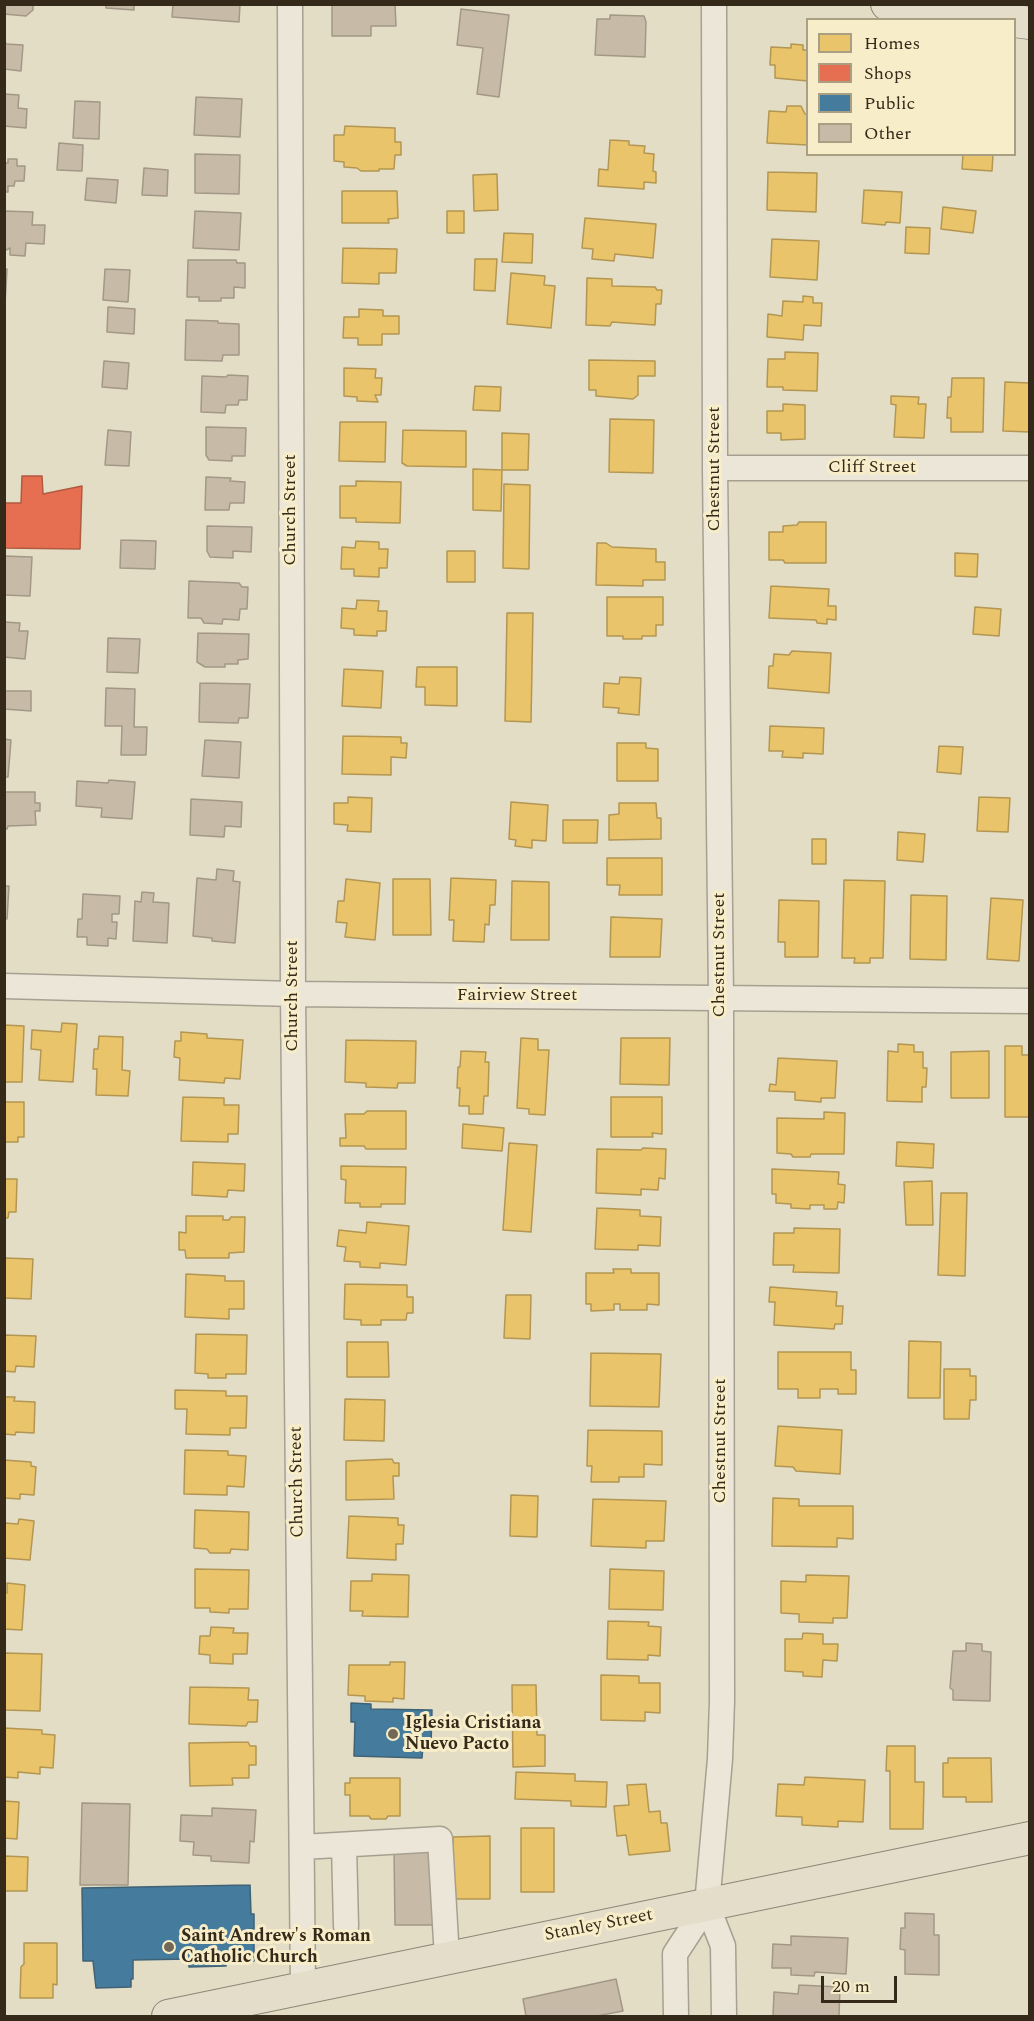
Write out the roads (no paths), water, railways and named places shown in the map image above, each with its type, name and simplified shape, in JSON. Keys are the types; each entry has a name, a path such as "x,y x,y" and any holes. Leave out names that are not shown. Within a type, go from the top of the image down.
{"main road":[{"path":"904,6 987,18"},
{"name":"Stanley Street","path":"168,2016 1029,1838"}],"street":[{"name":"Church Street","path":"290,4 293,994 303,1988"},
{"name":"Chestnut Street","path":"714,4 722,1701 720,1759 707,1905 723,1946 724,2016"},
{"name":"Cliff Street","path":"715,468 1029,468"},
{"name":"Fairview Street","path":"4,986 293,994 1029,1001"},
{"path":"302,1847 440,1839 447,1958"},
{"path":"344,1845 346,1926"},
{"name":"Chestnut Street","path":"676,2016 675,1954 707,1905"}],"place":[{"name":"Iglesia Cristiana Nuevo Pacto","path":"393,1734"},
{"name":"Saint Andrew's Roman Catholic Church","path":"169,1947"}]}
